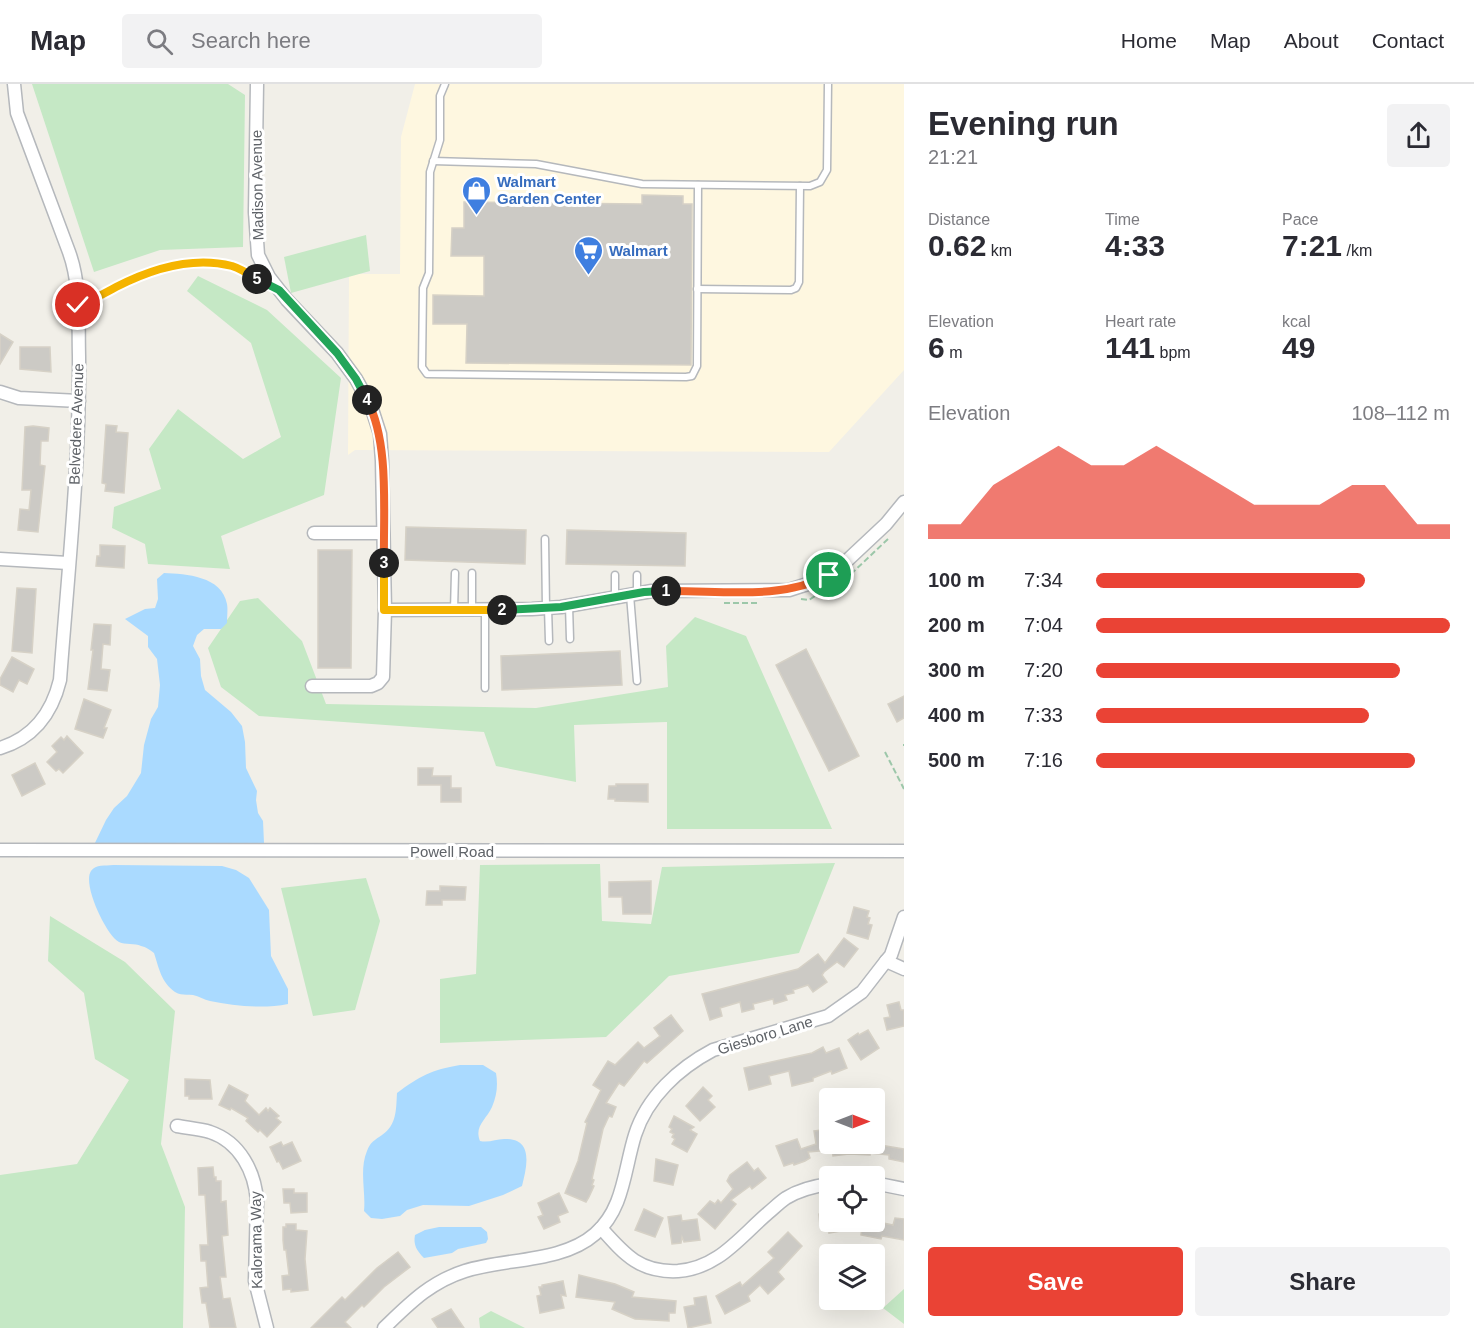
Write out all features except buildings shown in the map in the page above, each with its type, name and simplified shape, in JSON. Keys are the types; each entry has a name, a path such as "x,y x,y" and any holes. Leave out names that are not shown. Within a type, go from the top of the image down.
{"street":[{"name":"Belvedere Avenue","path":"0,748 15,742 34,729 53,702 60,680 79,401 78,305 73,262 17,113 14,84"},
{"name":"Madison Avenue","path":"257,84 255,212 258,255 269,277 287,300 337,353 356,379 370,406 380,434 384,672 381,680 371,686 312,686"},
{"path":"0,392 19,398 79,401"},
{"path":"384,610 547,608 633,593 779,591 810,585 829,575 846,562 886,524 904,502"},
{"path":"314,532 383,534"},
{"path":"0,559 68,563"},
{"name":"Powell Road","path":"0,850 904,851"},
{"name":"Giesboro Lane","path":"384,1328 419,1294 453,1276 488,1265 566,1250 586,1241 601,1228 613,1212 640,1122 654,1099 674,1077 692,1062 713,1050 828,1016 862,992 891,955 904,917"},
{"path":"886,961 904,969"},
{"name":"Kalorama Way","path":"177,1126 217,1135 239,1152 250,1169 257,1201 255,1281 267,1328"},
{"path":"601,1228 621,1251 649,1269 660,1271 694,1269 720,1257 785,1198 819,1185"},
{"path":"885,1185 904,1189"}],"lane":[{"path":"445,84 440,96 440,140 430,172 429,273 423,288 422,367 427,374 689,377 694,374 697,366 698,185"},
{"path":"433,161 528,163 633,183 816,185 824,178 827,170 828,84"},
{"path":"697,289 791,290 796,288 799,282 800,186"},
{"path":"545,539 549,641"},
{"path":"454,610 455,573"},
{"path":"472,573 478,610 485,688"},
{"path":"637,574 633,593 637,681"},
{"path":"615,575 615,597"},
{"path":"569,605 570,639"}],"path":[{"path":"78,305 94,300 115,287 187,262 212,262 235,267 261,281"},
{"path":"885,752 904,789"}],"shaded area":[{"path":"415,84 904,84 904,370 829,452 355,450 348,455 349,274 400,274 401,137"}],"green space":[{"path":"32,84 228,84 245,95 243,247 160,250 94,272"},
{"path":"366,235 370,271 291,293 284,257"},
{"path":"198,276 267,310 341,378 324,495 221,536 230,569 148,564 145,544 112,528 114,507 161,489 149,449 178,409 243,459 281,437 251,343 187,291"},
{"path":"258,598 302,641 326,704 536,708 668,687 666,646 695,617 746,636 832,829 667,829 667,722 574,725 576,782 496,766 484,732 259,716 221,687 208,648 240,601"},
{"path":"835,863 799,953 669,976 606,1037 440,1043 440,979 476,974 480,865 600,864 602,921 651,924 662,867"},
{"path":"366,878 380,921 355,1010 313,1016 281,888"},
{"path":"50,916 125,962 175,1011 161,1144 185,1207 183,1328 0,1328 0,1175 77,1164 129,1080 95,1059 84,993 48,961"},
{"path":"904,1289 904,1324 885,1310 885,1306"},
{"path":"491,1311 525,1328 480,1328 479,1318"}],"water":[{"path":"164,573 202,578 218,587 224,595 227,606 227,623 221,629 204,629 197,635 193,646 200,659 205,690 231,712 242,726 246,768 257,791 256,800 258,813 263,821 264,843 94,845 106,820 114,808 127,796 141,773 144,745 151,719 158,707 160,685 157,659 148,647 148,636 125,619 145,609 155,608 158,599 157,579"},
{"path":"113,865 222,866 236,870 249,878 269,910 271,956 288,989 288,1004 259,1007 239,1005 210,1001 175,992 164,979 154,953 139,945 119,942 102,920 92,897 89,877 95,867"},
{"path":"460,1065 483,1065 496,1073 495,1098 478,1131 480,1141 504,1139 520,1143 526,1155 526,1170 522,1186 469,1206 423,1205 407,1210 400,1216 371,1218 364,1211 365,1158 371,1143 387,1131 393,1122 397,1093 426,1074"},
{"path":"439,1227 481,1227 487,1232 488,1239 486,1243 424,1258 416,1248 415,1235"}],"place":[{"name":"Walmart Garden Center","path":"476,216"},
{"name":"Walmart","path":"588,276"}],"route":[{"path":"78,305 94,300 115,287 187,262 212,262 235,267 279,290 337,353 356,379 370,406 380,434 384,610 532,609 561,607 652,591 779,591 810,585 829,575"}]}
